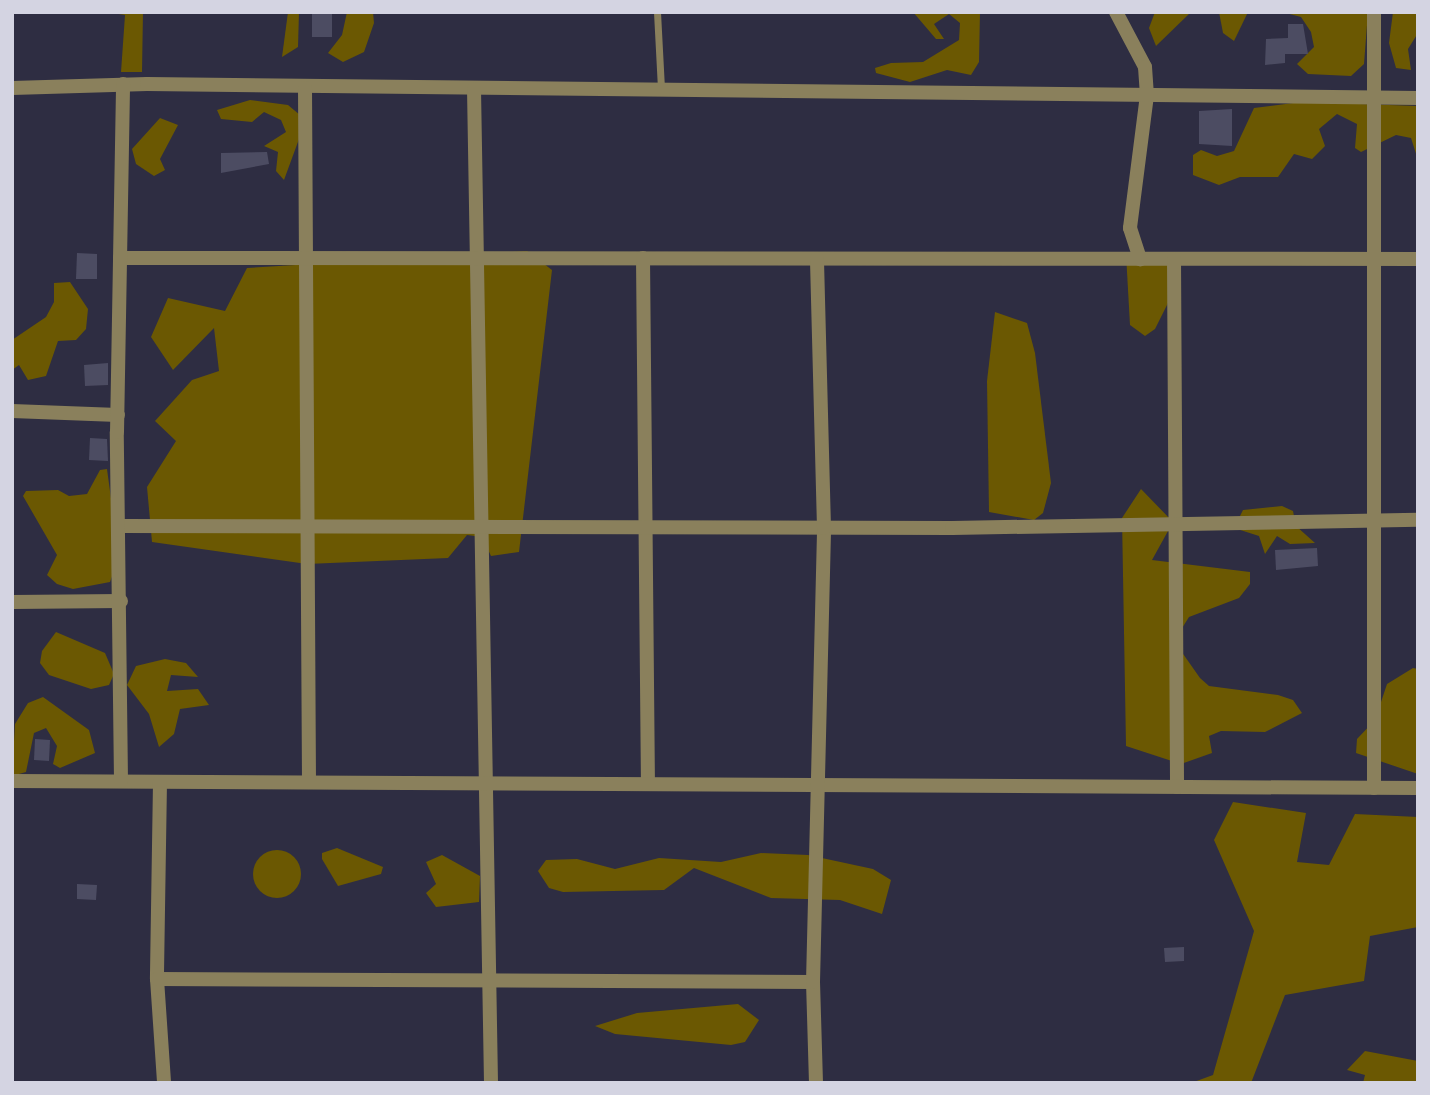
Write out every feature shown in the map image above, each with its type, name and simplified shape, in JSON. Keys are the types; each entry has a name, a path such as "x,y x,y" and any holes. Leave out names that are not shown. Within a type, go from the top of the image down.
{"street":[{"path":"1116,12 1145,66 1147,95 1130,228 1140,259"},
{"path":"1374,12 1374,788"},
{"path":"12,88 123,84 1418,98"},
{"path":"121,781 118,415 123,84"},
{"path":"305,88 309,782"},
{"path":"474,89 489,783 491,1083"},
{"path":"120,258 1418,259"},
{"path":"643,258 648,784"},
{"path":"816,1083 813,982 824,528 817,258"},
{"path":"1174,259 1177,787"},
{"path":"12,411 118,415"},
{"path":"120,527 824,528 1418,520"},
{"path":"12,601 121,601"},
{"path":"12,781 1418,788"},
{"path":"160,782 157,979 164,1083"},
{"path":"157,979 813,982"}],"lane":[{"path":"657,12 661,89"}],"shaded area":[{"path":"106,12 143,12 142,72 121,72 125,15"},
{"path":"288,12 299,12 298,47 282,57"},
{"path":"347,12 373,12 374,23 364,52 343,62 328,53 342,35"},
{"path":"913,12 980,12 979,62 971,75 947,70 910,82 876,73 875,68 891,63 923,62 959,40 960,23 949,14 934,24 944,39 936,39"},
{"path":"1155,12 1191,12 1156,46 1149,28"},
{"path":"1219,12 1248,12 1234,41 1223,33"},
{"path":"1282,12 1368,12 1364,64 1351,76 1308,74 1297,64 1314,47 1311,32 1301,17"},
{"path":"1393,12 1418,12 1418,33 1408,49 1411,70 1396,68 1389,43"},
{"path":"250,100 288,105 306,120 284,180 276,171 278,152 264,146 286,132 281,120 264,112 252,122 221,119 217,110"},
{"path":"1301,102 1418,106 1418,160 1411,138 1396,135 1361,152 1355,148 1357,124 1337,114 1319,129 1325,146 1312,159 1294,154 1278,177 1240,177 1219,185 1193,175 1193,155 1201,150 1217,156 1234,151 1254,108"},
{"path":"160,118 178,125 160,159 165,170 154,176 136,164 132,149"},
{"path":"527,251 552,270 519,552 491,556 482,537 467,535 448,558 307,564 152,542 147,487 176,441 155,421 192,380 219,371 214,328 173,370 151,337 168,298 225,311 247,268"},
{"path":"1169,253 1172,295 1155,329 1145,336 1130,325 1126,254"},
{"path":"70,282 88,309 86,329 76,340 58,341 46,376 28,380 19,365 12,370 12,340 46,317 54,302 54,283"},
{"path":"995,312 1027,323 1035,353 1051,483 1043,513 1034,520 989,512 987,381"},
{"path":"107,469 119,557 110,582 73,589 57,584 47,575 57,555 23,496 26,491 58,490 69,496 87,494 100,470"},
{"path":"1141,489 1173,522 1152,560 1250,572 1250,584 1239,598 1189,617 1174,641 1200,678 1209,686 1278,695 1293,700 1302,713 1265,732 1221,731 1209,736 1212,753 1181,764 1126,746 1122,518"},
{"path":"1282,506 1293,511 1296,526 1315,543 1290,544 1277,536 1265,554 1259,536 1234,528 1243,510"},
{"path":"56,632 105,653 114,674 109,685 91,689 49,675 40,663 42,651"},
{"path":"165,659 186,663 198,677 171,675 167,691 198,689 209,705 180,709 174,734 159,747 149,714 127,685 136,666"},
{"path":"1413,668 1418,669 1418,774 1356,753 1357,739 1375,720 1387,684"},
{"path":"43,697 89,730 95,753 60,768 53,764 57,746 46,728 34,733 26,772 12,776 15,724 28,703"},
{"path":"1233,802 1306,813 1297,862 1329,865 1355,814 1418,817 1418,927 1370,936 1364,981 1285,995 1251,1083 1191,1083 1213,1075 1254,931 1214,840"},
{"path":"337,848 383,867 381,874 338,886 322,859 322,853"},
{"path":"277,850 294,857 301,874 294,891 277,898 260,891 253,874 260,857"},
{"path":"761,853 808,855 873,869 891,880 882,914 840,900 771,898 694,868 664,890 563,892 549,888 538,871 546,860 577,859 615,869 659,858 721,862"},
{"path":"442,855 480,876 479,902 436,907 426,893 436,884 426,862"},
{"path":"738,1004 759,1020 745,1042 731,1045 615,1034 595,1026 637,1013"},
{"path":"1365,1051 1418,1061 1418,1083 1363,1083 1365,1075 1347,1070"}],"building":[{"path":"312,12 332,12 332,37 312,37"},
{"path":"1288,24 1303,24 1308,54 1285,54 1285,63 1265,65 1266,39 1288,38"},
{"path":"1232,109 1232,146 1199,144 1199,111"},
{"path":"267,152 269,164 221,173 221,153"},
{"path":"77,253 97,254 97,279 76,279"},
{"path":"108,363 108,385 85,386 84,365"},
{"path":"90,438 107,439 108,461 89,460"},
{"path":"1317,548 1318,566 1276,570 1275,550"},
{"path":"35,739 50,740 49,761 34,760"},
{"path":"77,884 97,885 96,900 77,899"},
{"path":"1184,947 1184,961 1165,962 1164,948"}]}
